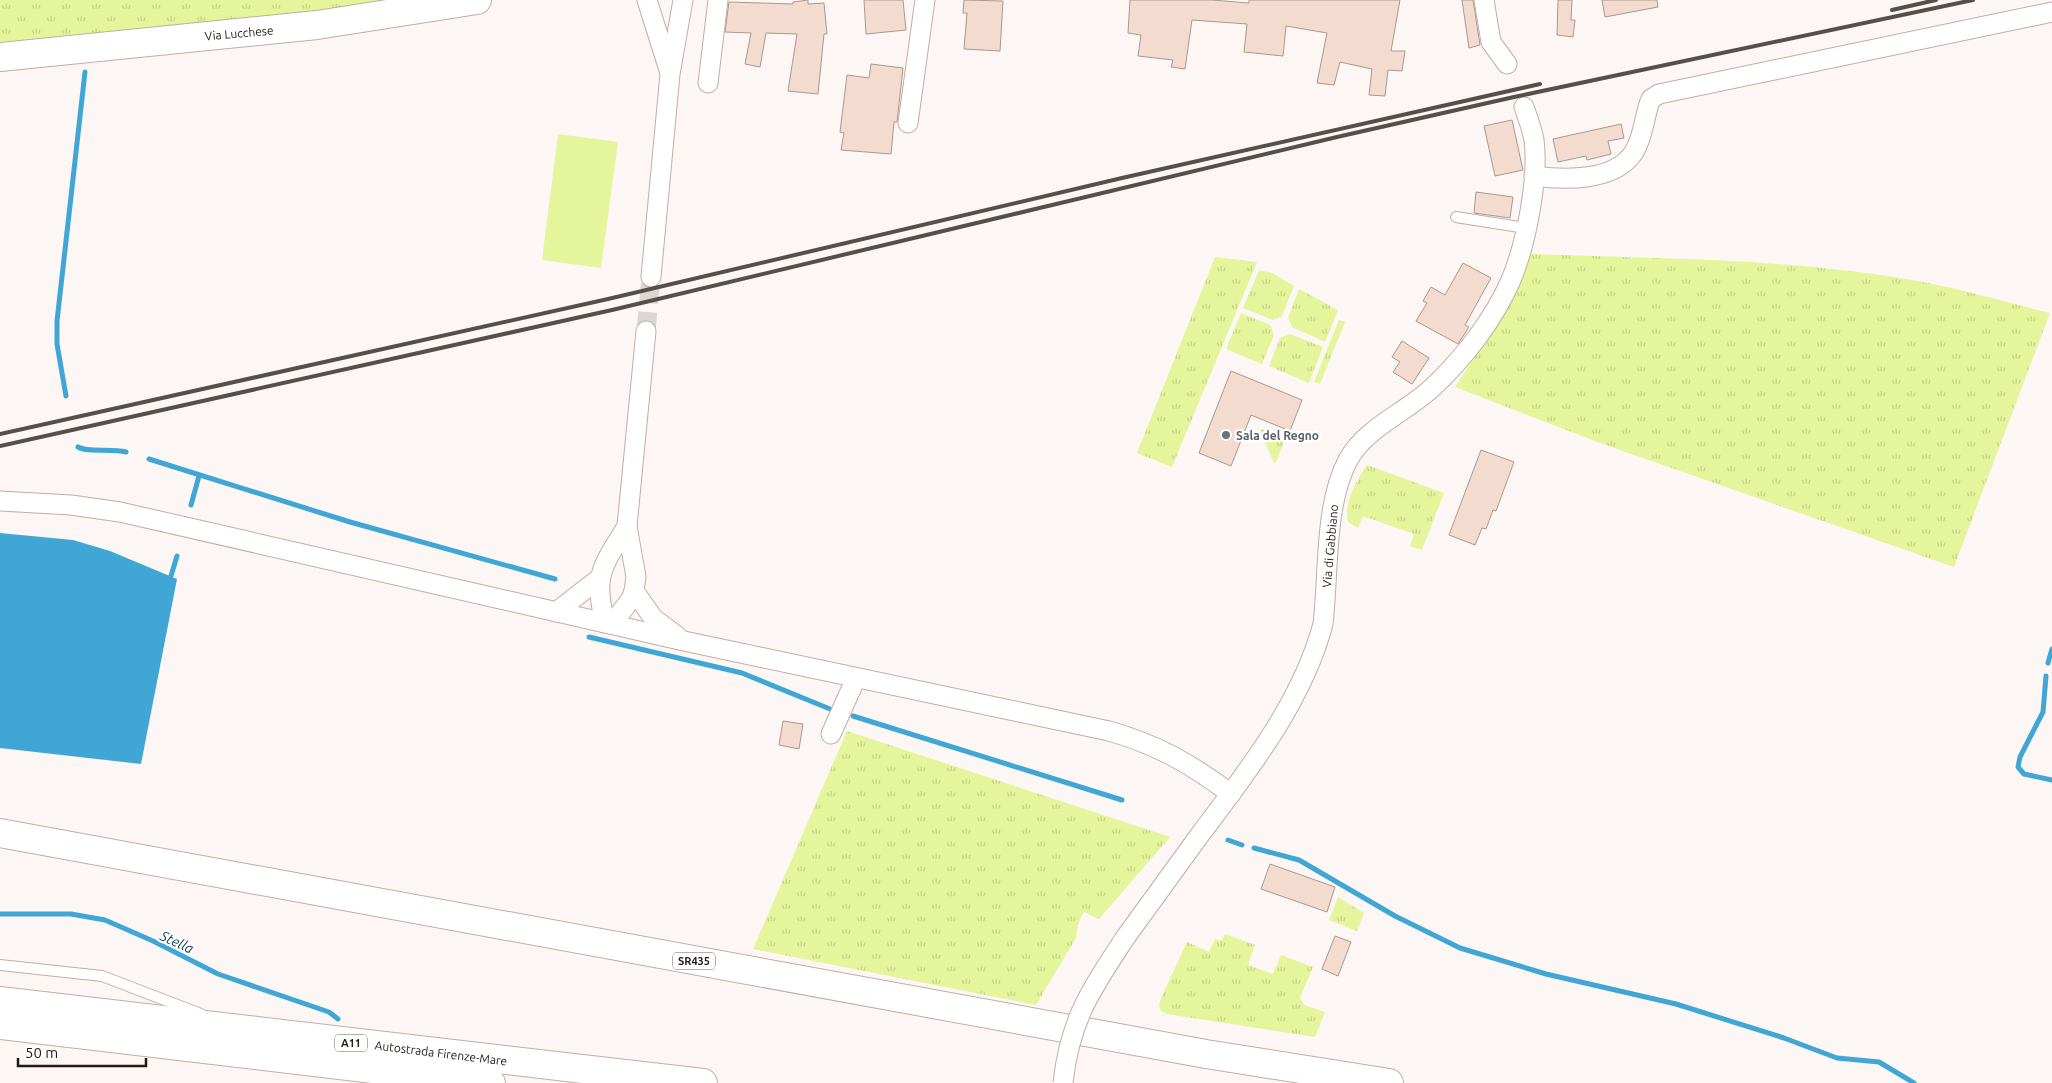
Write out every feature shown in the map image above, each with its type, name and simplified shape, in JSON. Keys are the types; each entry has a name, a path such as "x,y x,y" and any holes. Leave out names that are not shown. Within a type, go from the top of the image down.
{"main road":[{"name":"Via Lucchese","path":"0,57 317,25 477,0"},
{"name":"SR435","path":"0,833 1206,1054 1389,1083"},
{"name":"Autostrada Firenze-Mare","path":"0,1001 703,1083"},
{"name":"Autostrada Firenze-Mare","path":"0,1026 491,1083"}],"street":[{"path":"647,0 670,74"},
{"path":"651,277 670,74 683,0"},
{"path":"708,83 718,0"},
{"path":"908,122 925,0"},
{"path":"1484,0 1491,42 1507,64"},
{"path":"1534,176 1559,179 1580,178 1609,170 1625,162 1639,141 1651,99 1659,94 2052,12"},
{"name":"Via di Gabbiano","path":"1063,1083 1068,1050 1080,1011 1096,983 1125,938 1231,794 1277,725 1298,688 1318,641 1325,605 1332,513 1338,484 1348,460 1368,436 1433,387 1468,351 1510,281 1526,228 1534,176 1534,141 1524,107"},
{"path":"609,624 627,606 634,591 636,570 628,526 646,331"},
{"path":"0,501 71,505 120,512 684,641 1126,736 1184,761 1231,794"},
{"path":"609,624 599,595 600,578 604,564 628,526"},
{"path":"556,612 600,578"},
{"path":"634,591 654,619 684,641"},
{"path":"831,734 856,678"}],"lane":[{"path":"1456,217 1526,228"},
{"path":"0,965 102,976 197,1012 284,1034"}],"green space":[{"path":"0,0 391,0 334,10 0,43"},
{"path":"558,134 618,142 601,268 542,260"},
{"path":"1531,254 1730,261 1830,269 1928,283 2050,313 1954,567 1600,443 1455,387 1507,308"},
{"path":"1215,257 1257,262 1172,467 1137,453"},
{"path":"1259,270 1272,273 1294,286 1282,316 1273,320 1243,308"},
{"path":"1299,289 1338,310 1325,342 1292,327 1288,318"},
{"path":"1241,313 1270,325 1274,335 1262,364 1226,349"},
{"path":"1339,320 1345,322 1320,384 1314,382"},
{"path":"1290,334 1323,347 1309,383 1269,366 1280,338"},
{"path":"1262,429 1285,439 1274,463 1260,430"},
{"path":"1367,465 1444,493 1422,550 1410,546 1414,534 1363,516 1358,528 1348,522 1347,507 1349,500 1355,484"},
{"path":"847,731 1170,837 1099,919 1084,912 1078,924 1076,938 1036,1005 753,949"},
{"path":"1338,897 1364,913 1357,931 1329,920"},
{"path":"1225,934 1255,945 1248,965 1273,974 1281,955 1313,967 1300,997 1304,1005 1325,1012 1315,1037 1167,1014 1161,1011 1159,1005 1161,998 1187,942 1209,952 1215,939 1222,941"}],"water":[{"path":"0,533 73,540 110,551 177,579 141,764 0,748"}],"building":[{"path":"808,0 808,4 824,3 827,34 824,34 818,94 788,91 797,34 766,33 760,67 745,64 751,33 725,32 729,2 793,4 793,2"},
{"path":"864,0 903,0 906,30 866,34"},
{"path":"964,0 1003,1 1000,51 964,49 967,13 963,13"},
{"path":"1130,0 1212,0 1249,3 1249,0 1400,0 1391,51 1405,51 1402,71 1388,70 1385,96 1369,95 1372,69 1340,62 1334,85 1317,83 1327,33 1286,26 1283,56 1244,52 1247,24 1192,20 1185,69 1171,67 1173,60 1138,56 1141,35 1128,33"},
{"path":"1462,0 1473,0 1480,45 1469,48"},
{"path":"1558,0 1572,0 1571,20 1575,20 1573,37 1557,35"},
{"path":"1602,0 1657,0 1658,7 1605,17"},
{"path":"871,64 903,68 897,122 894,122 891,154 841,150 844,133 840,132 847,75 869,78"},
{"path":"1512,120 1523,170 1495,176 1484,126"},
{"path":"1621,124 1624,138 1608,141 1611,154 1587,160 1586,156 1558,162 1553,139"},
{"path":"1476,192 1513,197 1510,218 1474,213"},
{"path":"1463,263 1491,278 1465,325 1469,327 1458,344 1416,321 1427,303 1423,301 1431,287 1445,295"},
{"path":"1402,341 1429,358 1412,384 1393,372 1400,362 1392,357"},
{"path":"1231,371 1302,400 1290,431 1251,415 1231,466 1199,453"},
{"path":"1481,450 1514,462 1496,511 1493,510 1486,529 1482,528 1475,545 1449,535"},
{"path":"783,721 803,724 799,749 779,745"},
{"path":"1270,864 1335,887 1327,912 1261,889"},
{"path":"1335,936 1351,942 1338,976 1322,969"}],"waterway":[{"path":"66,396 57,344 57,321 85,72"},
{"path":"78,447 88,450 126,452"},
{"path":"149,459 350,522 555,579"},
{"path":"191,505 199,476"},
{"path":"171,576 177,556"},
{"path":"589,637 742,673 830,709"},
{"path":"2048,663 2052,649"},
{"path":"2046,676 2043,712 2020,757 2018,767 2024,774 2052,780"},
{"path":"853,716 1122,800"},
{"path":"1228,840 1242,845"},
{"path":"1254,848 1299,860 1395,916 1460,948 1546,974 1676,1004 1784,1038 1837,1058 1879,1062 1914,1083"},
{"name":"Stella","path":"0,914 71,914 105,920 153,941 218,974 329,1012 338,1019"}],"tunnel":[{"path":"646,331 651,277"}],"railway":[{"path":"1892,10 1936,0"},
{"path":"0,446 612,310 1337,137 1514,97 1973,0"},
{"path":"0,434 608,299 1122,178 1540,84"}],"place":[{"name":"Sala del Regno","path":"1226,435"}]}
